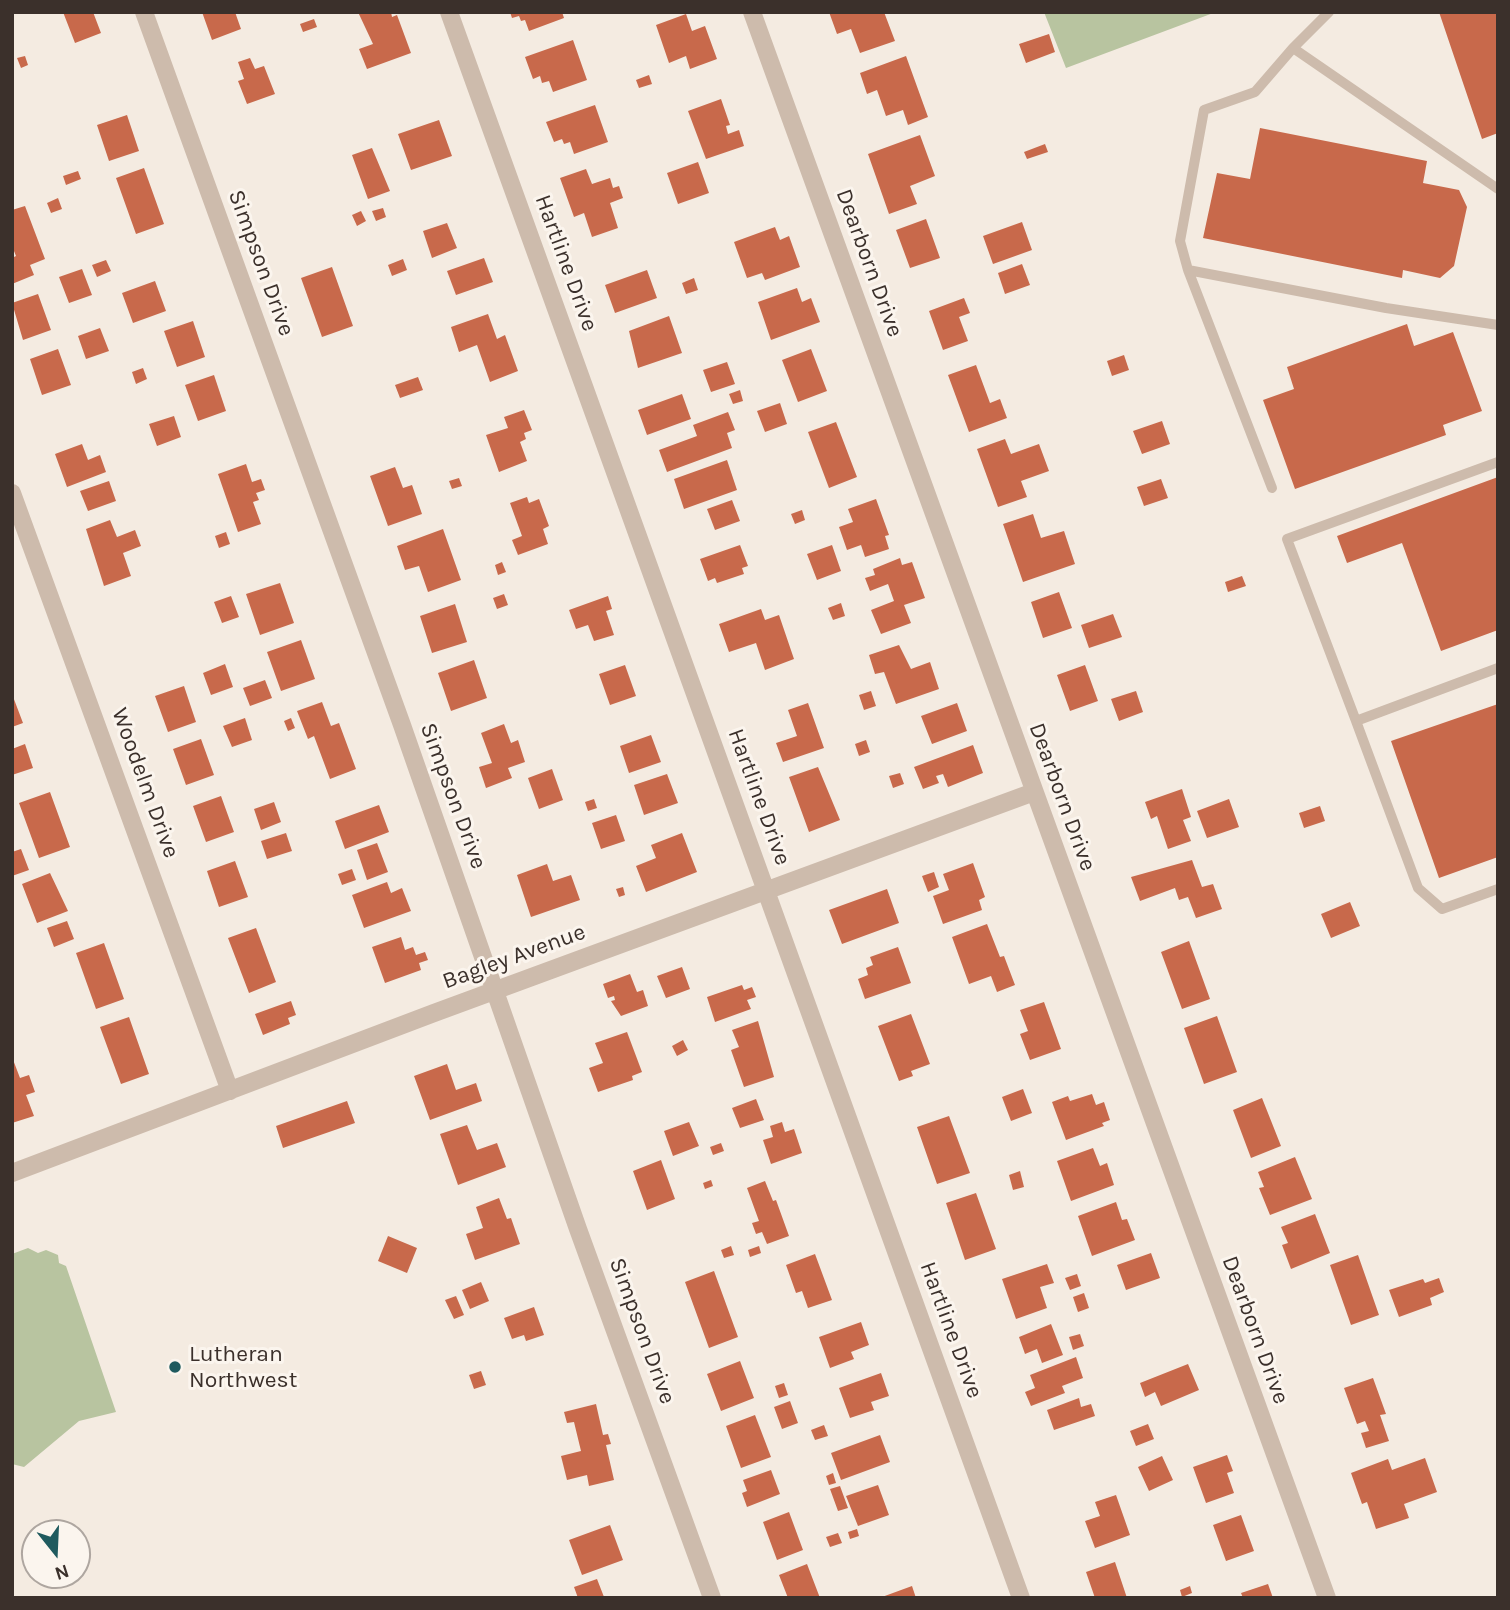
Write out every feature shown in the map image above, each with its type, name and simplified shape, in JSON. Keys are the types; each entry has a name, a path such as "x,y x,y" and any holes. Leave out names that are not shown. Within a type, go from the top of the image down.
{"street":[{"name":"Simpson Drive","path":"144,12 497,989 578,1228 712,1598"},
{"name":"Hartline Drive","path":"449,12 1021,1598"},
{"name":"Dearborn Drive","path":"752,12 1326,1598"},
{"name":"Woodelm Drive","path":"12,493 230,1091"},
{"name":"Bagley Avenue","path":"12,1173 497,989 1034,792"}],"lane":[{"path":"1272,488 1188,270 1180,241 1204,110 1255,92 1329,12"},
{"path":"1293,48 1498,189"},
{"path":"1188,270 1386,308 1498,326"},
{"path":"1498,462 1287,539 1418,888 1442,909 1498,889"},
{"path":"1356,721 1498,668"}],"green space":[{"path":"1044,12 1216,12 1066,68"},
{"path":"28,1248 38,1253 46,1250 58,1255 59,1263 66,1266 116,1412 79,1421 24,1467 12,1464 12,1254"}],"building":[{"path":"63,12 93,12 101,33 75,43"},
{"path":"202,12 235,12 241,29 212,40"},
{"path":"358,12 391,12 392,17 397,15 411,53 367,69 359,49 373,44"},
{"path":"510,12 562,12 564,18 529,31 525,20 521,21 519,16 512,18"},
{"path":"829,12 884,12 895,41 860,53 851,29 837,34"},
{"path":"1439,12 1498,12 1498,133 1482,139"},
{"path":"686,14 692,31 705,26 717,59 690,69 686,56 669,63 656,25"},
{"path":"314,19 317,27 303,32 300,24"},
{"path":"1049,34 1055,52 1026,63 1019,44"},
{"path":"573,40 587,80 553,92 549,81 542,83 540,76 533,79 525,57"},
{"path":"25,56 28,65 21,68 17,58"},
{"path":"906,56 928,117 908,125 903,110 886,116 877,90 867,94 860,73"},
{"path":"250,58 255,69 264,66 275,94 247,104 238,81 244,79 238,62"},
{"path":"649,75 652,84 639,88 636,80"},
{"path":"721,99 730,125 726,126 728,134 739,130 744,146 706,159 688,111"},
{"path":"595,105 608,142 574,154 570,142 564,144 562,139 554,142 546,122"},
{"path":"127,115 139,151 109,161 97,125"},
{"path":"439,120 452,156 411,170 398,134"},
{"path":"1260,128 1427,161 1423,183 1459,190 1467,207 1454,266 1440,278 1403,270 1402,278 1203,238 1217,173 1250,179"},
{"path":"920,135 935,176 910,186 917,204 889,214 868,154"},
{"path":"1045,144 1048,152 1027,159 1024,152"},
{"path":"372,148 390,191 368,199 352,155"},
{"path":"698,162 709,193 678,204 667,173"},
{"path":"144,168 164,224 136,234 116,178"},
{"path":"586,169 592,184 610,178 613,188 619,186 623,198 610,203 618,228 592,237 584,213 574,217 560,178"},
{"path":"78,171 81,179 66,185 63,176"},
{"path":"58,198 62,209 51,213 47,203"},
{"path":"25,206 45,259 30,265 34,275 12,284 12,258 16,256 12,246 12,210"},
{"path":"383,208 386,217 376,221 372,211"},
{"path":"361,211 366,221 357,226 352,215"},
{"path":"926,219 940,258 910,268 896,230"},
{"path":"1022,222 1032,250 993,264 983,236"},
{"path":"447,223 457,248 432,258 423,231"},
{"path":"775,227 780,240 789,236 800,267 765,280 762,273 747,278 734,242"},
{"path":"484,258 493,282 456,295 447,271"},
{"path":"403,259 407,270 392,276 388,265"},
{"path":"106,260 111,271 97,277 92,265"},
{"path":"1022,264 1030,285 1005,294 998,273"},
{"path":"332,267 353,326 322,337 301,278"},
{"path":"82,269 92,295 69,303 59,277"},
{"path":"647,270 657,298 615,313 605,285"},
{"path":"694,278 698,290 686,294 682,283"},
{"path":"155,281 166,311 133,323 122,293"},
{"path":"797,288 802,302 811,298 820,322 771,340 758,302"},
{"path":"38,294 51,330 23,340 12,303"},
{"path":"964,298 970,313 959,317 968,341 943,350 929,311"},
{"path":"488,314 497,339 505,335 518,371 490,382 477,345 459,352 451,327"},
{"path":"669,316 682,353 638,368 629,331"},
{"path":"193,321 205,357 177,367 164,331"},
{"path":"1407,324 1414,346 1453,332 1482,411 1443,425 1446,435 1295,489 1263,400 1294,389 1287,367"},
{"path":"100,328 109,351 86,359 78,336"},
{"path":"58,349 71,385 42,395 30,359"},
{"path":"811,349 827,391 798,402 782,360"},
{"path":"1124,355 1129,370 1112,376 1107,361"},
{"path":"727,362 735,384 711,392 703,370"},
{"path":"976,365 990,403 1000,399 1007,418 969,432 948,375"},
{"path":"143,368 147,379 136,384 132,372"},
{"path":"214,375 226,411 198,421 185,385"},
{"path":"418,377 423,390 400,398 395,385"},
{"path":"740,390 743,401 733,404 729,394"},
{"path":"682,394 691,419 647,435 638,410"},
{"path":"780,403 787,424 765,432 757,411"},
{"path":"524,410 532,430 524,433 526,439 520,442 527,461 499,472 486,435 508,428 504,417"},
{"path":"728,412 735,430 727,433 732,448 667,472 659,450 697,436 693,425"},
{"path":"174,416 181,437 157,446 149,424"},
{"path":"1162,421 1170,444 1142,454 1133,431"},
{"path":"836,422 857,477 829,488 808,432"},
{"path":"1005,439 1011,454 1039,444 1049,471 1021,481 1027,497 998,507 977,449"},
{"path":"82,444 88,460 100,455 106,472 67,487 55,454"},
{"path":"727,460 737,490 684,509 674,479"},
{"path":"246,464 252,482 261,479 265,490 256,493 259,500 253,502 261,524 238,532 218,474"},
{"path":"395,467 403,488 412,485 422,514 388,526 370,476"},
{"path":"1498,477 1498,630 1441,651 1402,543 1347,563 1337,536"},
{"path":"459,478 462,486 452,489 449,481"},
{"path":"1161,479 1168,498 1144,506 1137,487"},
{"path":"109,481 116,501 88,511 80,491"},
{"path":"527,497 529,503 539,499 549,526 543,529 548,544 518,555 512,540 522,536 510,503"},
{"path":"876,499 889,535 885,536 889,549 865,557 861,545 847,550 839,527 853,522 848,509"},
{"path":"732,500 740,521 715,530 707,509"},
{"path":"802,510 805,520 795,524 791,514"},
{"path":"1033,514 1041,538 1064,531 1075,564 1023,582 1003,524"},
{"path":"110,520 117,537 135,530 141,546 123,553 131,576 104,586 86,529"},
{"path":"443,529 461,580 428,592 419,566 405,570 397,546"},
{"path":"226,532 230,544 219,548 215,536"},
{"path":"740,545 748,566 742,568 744,574 717,583 715,578 708,581 700,559"},
{"path":"832,545 841,571 817,580 807,554"},
{"path":"900,558 902,565 912,562 925,598 904,605 911,623 881,634 871,610 894,601 888,584 870,591 865,578 875,575 873,569"},
{"path":"502,562 506,572 498,575 495,565"},
{"path":"1242,576 1246,586 1228,592 1225,582"},
{"path":"280,583 294,623 260,635 246,594"},
{"path":"1059,592 1072,628 1043,638 1031,602"},
{"path":"504,594 508,605 497,609 493,598"},
{"path":"231,596 239,617 222,623 214,602"},
{"path":"608,596 612,609 606,611 614,635 594,641 588,625 576,629 569,610"},
{"path":"841,603 845,616 833,620 828,608"},
{"path":"455,604 467,642 432,653 420,616"},
{"path":"761,609 765,620 779,615 794,659 765,670 756,643 729,652 719,624"},
{"path":"1113,614 1122,637 1089,648 1081,625"},
{"path":"301,640 315,679 281,691 267,652"},
{"path":"899,645 911,669 930,662 939,689 896,704 884,672 875,674 869,655"},
{"path":"474,660 487,698 451,711 438,673"},
{"path":"225,664 233,687 211,695 203,673"},
{"path":"625,665 636,696 610,705 599,674"},
{"path":"1085,665 1098,701 1070,711 1057,675"},
{"path":"265,680 272,698 250,706 243,688"},
{"path":"184,686 196,722 168,732 155,696"},
{"path":"871,691 876,706 864,710 859,695"},
{"path":"1136,691 1143,712 1119,721 1111,699"},
{"path":"12,694 23,723 12,727"},
{"path":"322,702 331,726 339,723 356,769 330,779 314,736 308,739 297,711"},
{"path":"808,703 824,748 783,762 776,743 797,736 788,710"},
{"path":"957,703 967,731 932,744 921,716"},
{"path":"1498,704 1498,857 1439,878 1391,741"},
{"path":"245,718 252,740 232,747 223,726"},
{"path":"291,718 295,728 288,731 284,721"},
{"path":"504,724 511,743 518,740 525,762 508,768 512,778 486,788 479,767 492,763 481,733"},
{"path":"651,735 661,762 629,773 620,746"},
{"path":"201,739 214,775 186,785 173,749"},
{"path":"866,740 870,752 859,756 855,744"},
{"path":"25,744 33,768 12,775 12,749"},
{"path":"973,745 983,773 948,787 943,774 936,776 939,783 923,789 914,767"},
{"path":"818,767 840,820 809,832 789,777"},
{"path":"552,769 563,800 539,809 528,778"},
{"path":"900,773 904,784 893,788 889,776"},
{"path":"667,774 678,803 644,815 634,785"},
{"path":"1182,789 1191,817 1183,820 1191,841 1168,849 1157,816 1151,819 1145,802"},
{"path":"50,792 70,847 39,858 19,803"},
{"path":"221,796 234,832 206,842 193,806"},
{"path":"594,799 597,808 588,811 585,802"},
{"path":"1229,799 1239,827 1207,838 1197,811"},
{"path":"274,802 281,822 261,830 254,809"},
{"path":"379,805 389,832 345,849 335,821"},
{"path":"1320,806 1325,821 1304,828 1299,813"},
{"path":"616,815 625,841 601,849 592,823"},
{"path":"286,833 292,851 267,859 261,841"},
{"path":"682,833 697,872 646,892 636,866 656,858 651,845"},
{"path":"377,843 388,872 367,880 357,850"},
{"path":"21,849 29,870 12,876 12,852"},
{"path":"1192,860 1202,887 1213,884 1222,909 1196,918 1188,897 1179,900 1175,888 1140,901 1131,877"},
{"path":"235,861 248,897 219,907 207,871"},
{"path":"973,863 985,897 979,900 982,910 943,924 933,896 949,890 943,874"},
{"path":"547,864 553,881 571,875 580,900 531,917 517,875"},
{"path":"352,869 356,880 342,885 338,874"},
{"path":"934,872 939,887 928,892 922,876"},
{"path":"50,873 68,911 37,923 22,884"},
{"path":"387,882 391,893 402,888 411,911 364,928 352,895"},
{"path":"623,887 625,895 619,897 616,889"},
{"path":"887,889 899,923 842,944 829,910"},
{"path":"1350,902 1360,926 1331,938 1321,914"},
{"path":"67,921 74,939 54,947 47,928"},
{"path":"987,924 1000,957 1004,956 1015,985 997,992 991,976 969,984 952,937"},
{"path":"256,928 276,982 249,993 228,938"},
{"path":"401,937 405,950 413,947 416,955 425,952 428,960 419,963 421,970 385,983 372,947"},
{"path":"1189,941 1210,999 1182,1009 1161,952"},
{"path":"104,943 124,999 96,1009 76,953"},
{"path":"898,947 911,983 865,999 858,979 868,975 866,968 873,965 870,957"},
{"path":"682,967 690,989 666,998 657,976"},
{"path":"630,974 637,992 643,990 648,1006 621,1016 611,1001 615,1000 614,996 608,998 603,984"},
{"path":"742,985 744,990 752,987 756,997 747,1000 751,1009 715,1022 707,997"},
{"path":"291,1001 296,1015 288,1018 290,1024 263,1035 255,1014"},
{"path":"1044,1002 1061,1049 1030,1060 1020,1034 1028,1031 1020,1010"},
{"path":"911,1014 930,1064 911,1071 913,1076 899,1081 878,1026"},
{"path":"1217,1016 1237,1072 1204,1084 1184,1028"},
{"path":"129,1017 149,1074 121,1084 100,1027"},
{"path":"758,1021 774,1077 744,1087 731,1050 739,1047 732,1030"},
{"path":"627,1032 642,1072 632,1076 633,1080 598,1092 589,1068 603,1063 595,1043"},
{"path":"683,1040 688,1050 677,1056 672,1046"},
{"path":"12,1057 20,1078 29,1075 35,1092 26,1095 34,1116 12,1123"},
{"path":"447,1064 456,1090 476,1083 482,1101 430,1120 414,1076"},
{"path":"1023,1089 1032,1113 1011,1121 1002,1097"},
{"path":"1092,1094 1096,1105 1104,1102 1110,1120 1102,1123 1104,1126 1066,1140 1052,1102 1068,1096 1070,1101"},
{"path":"1262,1098 1281,1146 1251,1158 1233,1110"},
{"path":"756,1099 764,1120 740,1128 732,1108"},
{"path":"347,1101 355,1123 283,1148 276,1126"},
{"path":"949,1116 970,1173 937,1184 917,1127"},
{"path":"689,1122 699,1146 673,1156 664,1131"},
{"path":"782,1122 785,1132 794,1129 802,1153 771,1164 763,1140 773,1137 770,1126"},
{"path":"467,1125 477,1150 497,1143 506,1167 458,1185 440,1134"},
{"path":"721,1143 724,1151 713,1155 710,1147"},
{"path":"1093,1148 1100,1166 1107,1163 1114,1185 1071,1201 1057,1161"},
{"path":"1295,1157 1312,1199 1270,1215 1259,1188 1264,1187 1258,1172"},
{"path":"661,1160 675,1199 647,1210 633,1171"},
{"path":"1020,1171 1024,1187 1013,1190 1009,1175"},
{"path":"711,1180 713,1186 705,1189 703,1183"},
{"path":"765,1181 773,1201 776,1200 789,1236 767,1244 762,1232 756,1234 752,1223 759,1221 747,1188"},
{"path":"976,1193 996,1249 965,1260 946,1203"},
{"path":"499,1198 507,1219 511,1218 520,1244 475,1260 466,1234 483,1228 476,1207"},
{"path":"1116,1202 1122,1220 1127,1219 1135,1240 1092,1256 1078,1216"},
{"path":"1315,1214 1330,1253 1291,1269 1282,1245 1288,1243 1281,1227"},
{"path":"388,1236 417,1248 407,1273 378,1261"},
{"path":"731,1246 734,1255 724,1258 721,1250"},
{"path":"759,1246 761,1253 750,1257 748,1250"},
{"path":"1151,1253 1160,1278 1126,1290 1117,1265"},
{"path":"815,1254 832,1300 808,1308 802,1291 796,1293 786,1265"},
{"path":"1358,1255 1379,1315 1351,1325 1330,1265"},
{"path":"1047,1264 1054,1283 1040,1287 1047,1308 1016,1319 1002,1279"},
{"path":"714,1271 738,1337 709,1348 685,1282"},
{"path":"1077,1274 1081,1286 1070,1290 1065,1278"},
{"path":"1439,1278 1444,1292 1430,1298 1432,1305 1399,1317 1389,1290 1423,1279 1425,1283"},
{"path":"481,1282 489,1301 470,1309 462,1290"},
{"path":"1084,1293 1089,1308 1078,1312 1073,1297"},
{"path":"456,1296 464,1315 454,1319 445,1300"},
{"path":"534,1307 544,1335 526,1341 524,1335 512,1339 504,1318"},
{"path":"861,1322 869,1345 851,1352 854,1359 830,1368 819,1337"},
{"path":"1051,1324 1063,1355 1042,1363 1037,1349 1025,1354 1019,1337"},
{"path":"1080,1334 1084,1346 1073,1350 1069,1337"},
{"path":"1076,1357 1083,1378 1062,1386 1065,1393 1031,1406 1025,1392 1035,1388 1030,1375"},
{"path":"740,1361 754,1398 721,1411 707,1374"},
{"path":"1188,1364 1199,1390 1161,1406 1155,1392 1145,1397 1140,1383"},
{"path":"481,1371 486,1385 474,1389 469,1375"},
{"path":"881,1373 889,1396 871,1402 874,1410 850,1418 839,1388"},
{"path":"1373,1378 1386,1414 1380,1415 1389,1441 1366,1448 1361,1433 1369,1431 1365,1421 1357,1424 1344,1388"},
{"path":"784,1383 788,1395 779,1398 775,1386"},
{"path":"1079,1398 1081,1407 1091,1404 1095,1416 1054,1430 1047,1410"},
{"path":"790,1401 798,1423 782,1429 774,1407"},
{"path":"596,1404 603,1435 608,1434 611,1444 606,1445 614,1480 589,1486 587,1475 567,1480 561,1456 581,1451 574,1422 567,1423 564,1412"},
{"path":"755,1415 771,1457 741,1468 726,1426"},
{"path":"1148,1424 1154,1439 1136,1446 1130,1431"},
{"path":"824,1425 828,1436 815,1440 811,1430"},
{"path":"880,1435 890,1462 841,1480 831,1453"},
{"path":"1227,1455 1233,1471 1227,1473 1234,1493 1206,1503 1193,1467"},
{"path":"1162,1456 1173,1480 1149,1491 1138,1467"},
{"path":"1425,1458 1437,1492 1404,1504 1409,1518 1376,1529 1367,1502 1362,1504 1351,1473 1388,1459 1392,1470"},
{"path":"771,1470 780,1494 747,1507 742,1493 747,1491 743,1480"},
{"path":"833,1473 836,1483 829,1485 826,1476"},
{"path":"878,1485 889,1515 858,1526 846,1496"},
{"path":"840,1486 848,1508 838,1511 830,1489"},
{"path":"1116,1495 1130,1535 1095,1548 1085,1521 1100,1516 1095,1502"},
{"path":"789,1512 803,1550 777,1560 763,1522"},
{"path":"1241,1515 1254,1551 1226,1561 1213,1525"},
{"path":"610,1525 623,1560 582,1575 569,1540"},
{"path":"857,1529 859,1536 850,1539 848,1532"},
{"path":"838,1533 842,1543 830,1547 826,1537"},
{"path":"1115,1562 1127,1598 1095,1598 1086,1572"},
{"path":"807,1564 820,1598 788,1598 779,1575"},
{"path":"597,1579 604,1597 578,1598 574,1587"},
{"path":"1268,1584 1273,1598 1243,1598 1241,1593"},
{"path":"912,1586 916,1598 882,1598 882,1597"},
{"path":"1190,1586 1192,1593 1182,1597 1180,1590"}],"place":[{"name":"Lutheran Northwest","path":"175,1367"}]}
